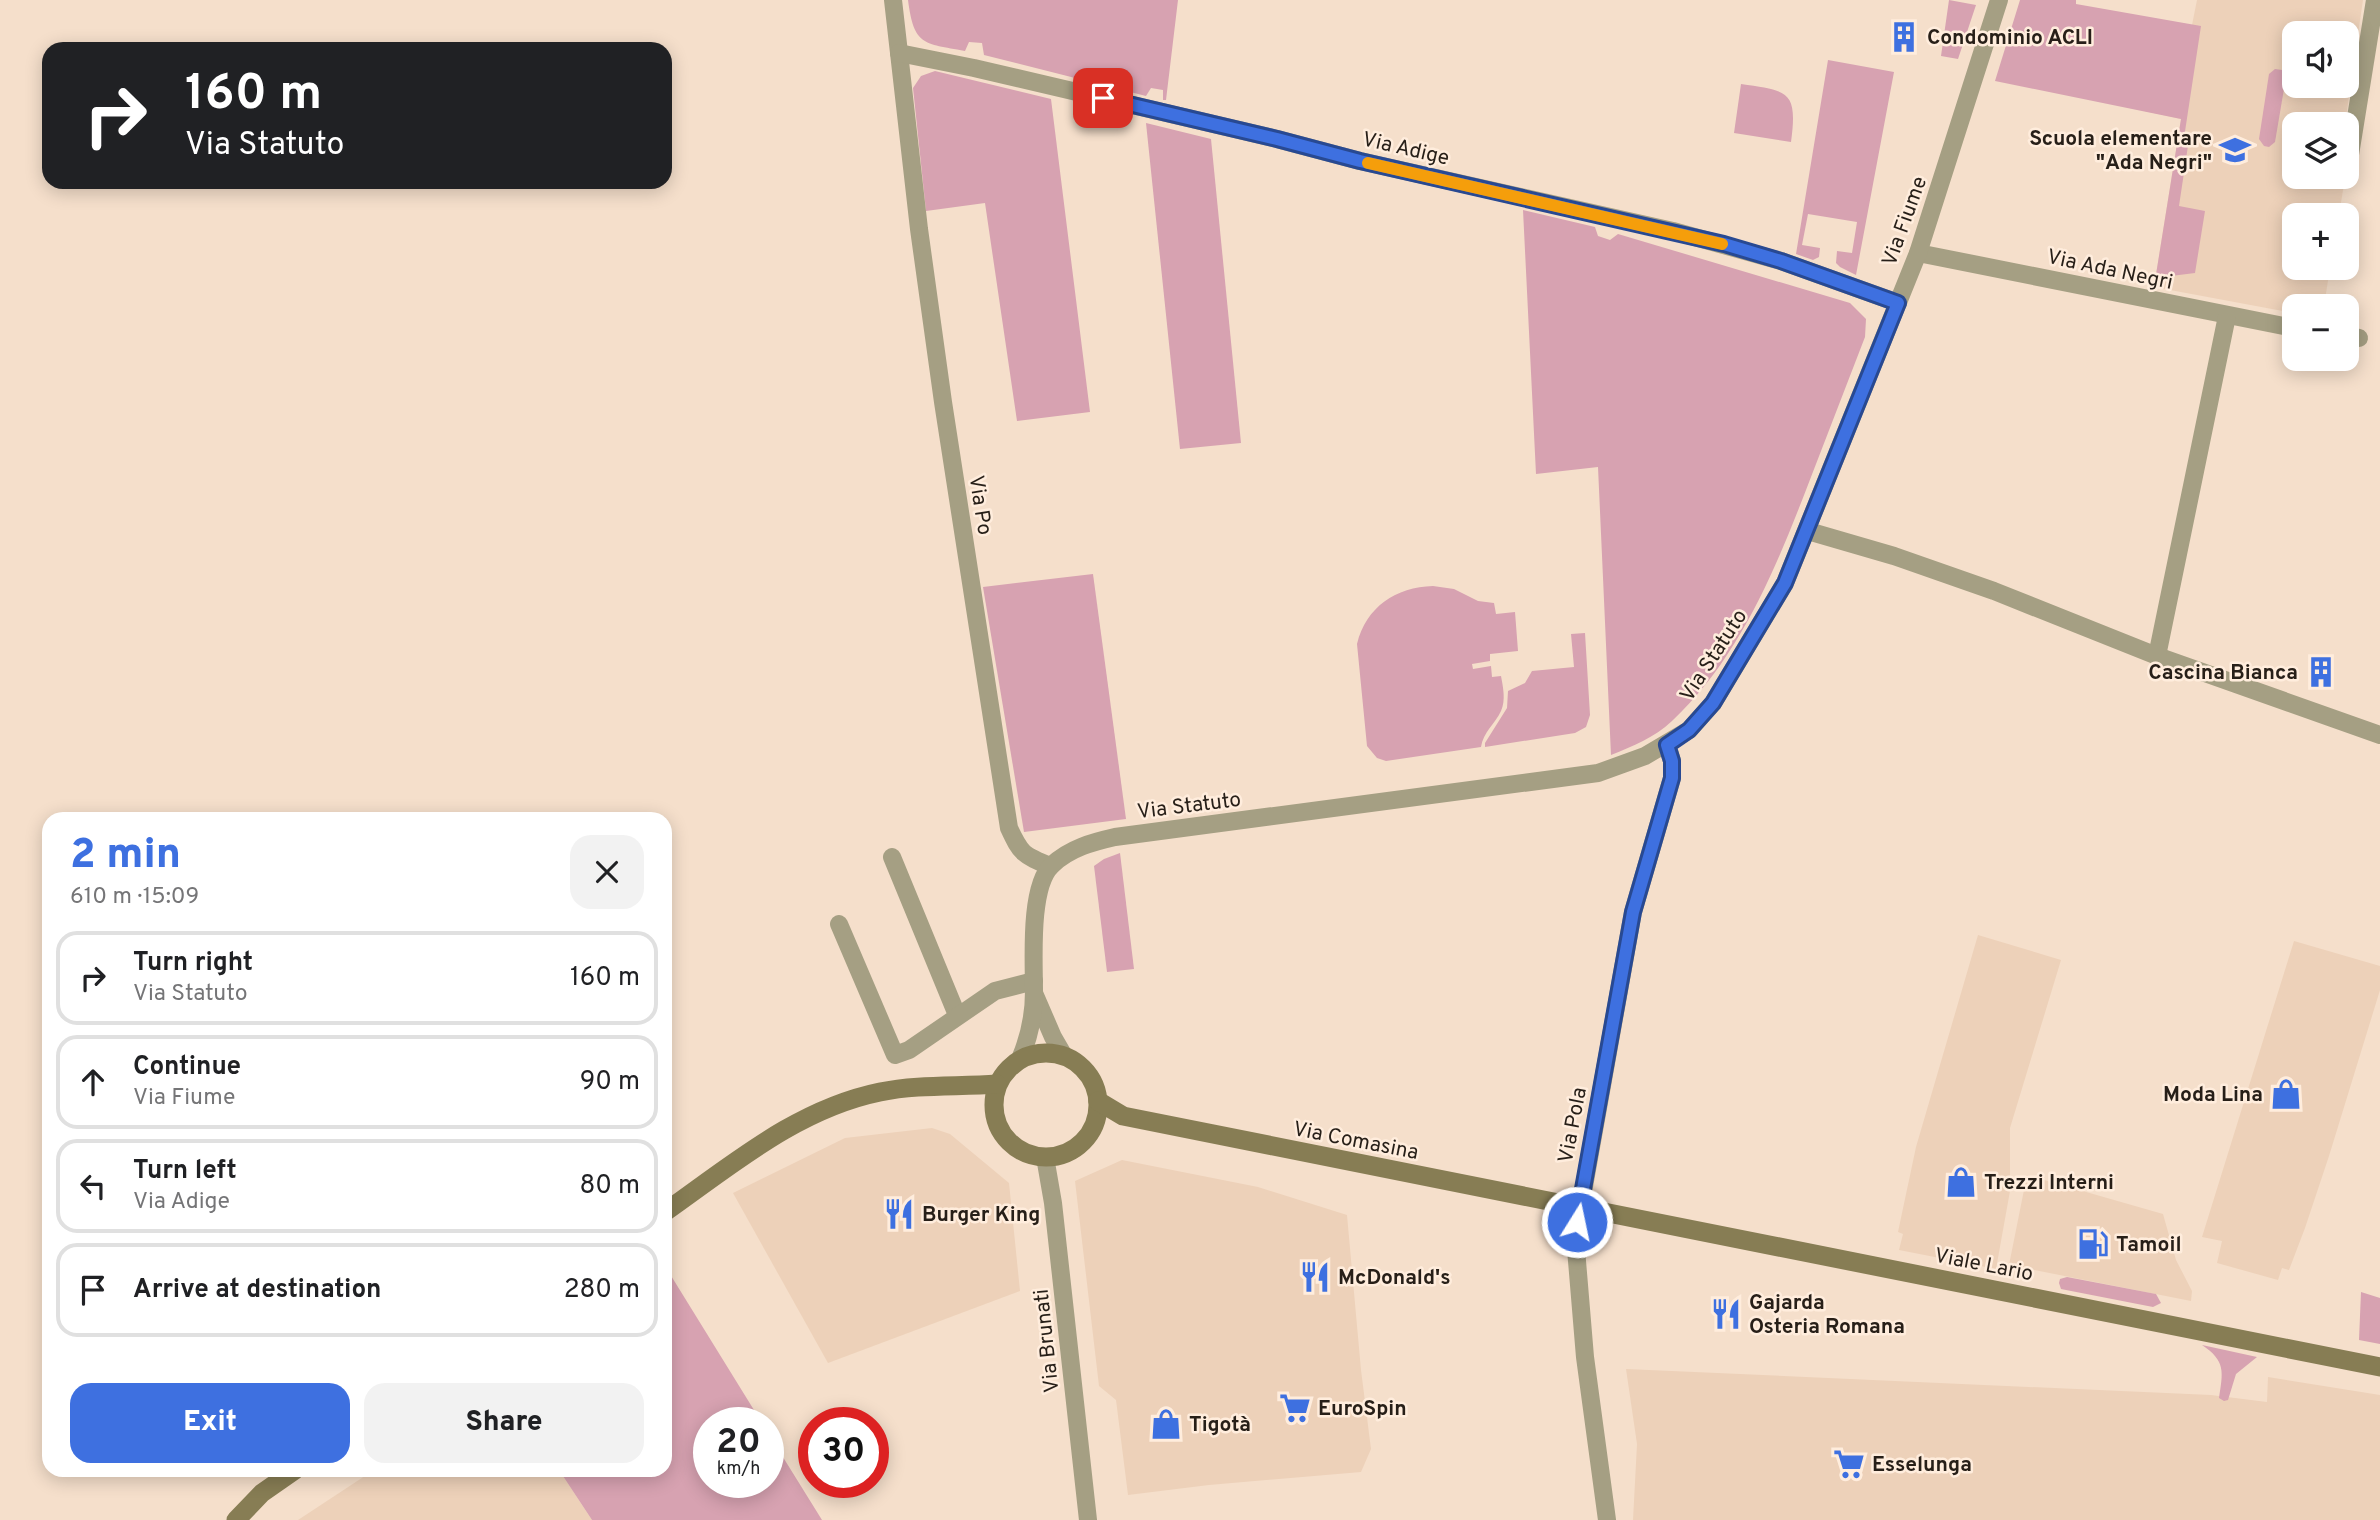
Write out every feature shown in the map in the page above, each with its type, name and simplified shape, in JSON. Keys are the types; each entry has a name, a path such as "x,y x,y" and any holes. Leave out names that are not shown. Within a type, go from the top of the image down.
{"main road":[{"path":"1049,1052 1064,1056 1088,1073 1095,1086 1097,1117 1091,1132 1079,1146 1063,1154 1045,1157 1028,1154 1013,1146 1002,1134 995,1118 995,1092 1007,1069 1020,1059 1049,1052"},
{"path":"672,1207 789,1126 848,1100 923,1086 966,1086 995,1092"},
{"name":"Via Comasina","path":"1098,1101 1123,1116 1579,1207"},
{"path":"1091,1132 1123,1116"},
{"name":"Viale Lario","path":"1579,1207 2380,1367"},
{"path":"236,1520 262,1493 285,1477"}],"street":[{"name":"Via Po","path":"893,0 919,229 943,402 1009,828 1020,851 1050,866"},
{"name":"Via Fiume","path":"1808,531 1918,253 1999,0"},
{"path":"2357,112 2375,0"},
{"name":"Via Adige","path":"900,53 1685,234 1781,261 1898,303"},
{"name":"Via Ada Negri","path":"1918,253 2282,326"},
{"path":"2157,656 2227,316"},
{"path":"1808,531 1894,556 1994,591 2157,656 2380,735"},
{"name":"Via Statuto","path":"1050,866 1091,842 1115,837 1598,773 1621,766 1667,745 1689,730 1713,703 1785,583 1808,531"},
{"name":"Via Pola","path":"1607,1520 1575,1237 1633,912 1672,778 1672,761 1667,745"},
{"path":"892,857 957,1015"},
{"path":"1020,1059 1027,1042 1034,987 1035,909 1050,866"},
{"path":"838,924 895,1055 909,1050 995,991 1034,987"},
{"path":"1034,987 1053,1037 1064,1056"},
{"name":"Via Brunati","path":"1045,1157 1053,1203 1088,1520"}],"shaded area":[{"path":"908,0 1178,0 1166,100 1163,100 1163,90 1151,88 1146,96 984,55 982,43 969,42 965,51 930,43 918,34 910,15"},
{"path":"1949,0 1976,5 1958,59 1941,56"},
{"path":"2020,0 2076,0 2076,4 2201,26 2184,138 2189,139 2179,206 2205,211 2195,273 2163,277 2160,288 2154,287 2181,119 1995,81"},
{"name":"Scuola elementare \"Ada Negri\"","path":"2197,0 2363,0 2359,28 2359,21 2282,21 2282,98 2349,98 2347,112 2282,112 2282,189 2343,189 2341,203 2282,203 2282,280 2328,280 2326,294 2282,294 2282,311 2154,287 2181,119 2090,99 2105,10 2192,25"},
{"path":"1828,60 1894,72 1856,275 1836,263 1837,251 1852,253 1857,222 1808,214 1802,245 1820,248 1819,257 1813,260 1796,254"},
{"path":"2275,69 2282,70 2282,98 2275,142 2269,147 2264,146 2259,139 2269,74"},
{"path":"935,71 1051,99 1090,412 1017,421 985,203 926,211 913,88 921,76"},
{"path":"1741,84 1770,89 1786,96 1793,112 1791,142 1734,133"},
{"path":"1146,123 1211,139 1241,443 1180,449"},
{"path":"1523,210 1595,227 1598,236 1610,240 1618,234 1850,303 1866,319 1865,337 1798,510 1771,575 1738,638 1696,696 1672,721 1651,737 1611,755 1598,467 1536,474"},
{"path":"1093,574 1126,819 1024,832 983,587"},
{"path":"1433,586 1454,589 1478,601 1494,603 1496,614 1515,612 1518,651 1490,654 1490,661 1472,664 1473,669 1491,666 1492,677 1501,676 1503,689 1501,711 1484,737 1481,747 1386,761 1377,758 1367,746 1357,644 1367,619 1384,601 1407,590"},
{"path":"1585,633 1590,715 1586,727 1575,733 1485,747 1507,708 1508,691 1525,683 1532,671 1574,667 1571,634"},
{"path":"1120,853 1134,969 1107,972 1094,866"},
{"path":"1978,935 2061,960 2010,1128 2010,1191 1996,1269 1899,1250 1903,1234 1898,1232 1916,1147"},
{"path":"2294,941 2380,966 2380,990 2305,1228 2289,1270 2282,1268 2278,1280 2217,1263 2222,1241 2202,1237"},
{"path":"932,1128 950,1134 1009,1183 1020,1291 828,1363 733,1193 845,1138"},
{"path":"1122,1160 1258,1187 1347,1215 1371,1449 1361,1472 1128,1495 1116,1400 1099,1386 1075,1181"},
{"name":"Tamoil","path":"2027,1175 2163,1214 2176,1260 2192,1291 2191,1301 2009,1265"},
{"path":"672,1277 752,1407 693,1407 693,1498 784,1498 784,1459 798,1481 798,1498 808,1498 822,1520 592,1520 564,1477 672,1477"},
{"path":"2067,1277 2156,1294 2161,1303 2153,1307 2061,1289 2060,1279"},
{"path":"2361,1292 2380,1298 2380,1344 2359,1340"},
{"path":"2202,1345 2257,1357 2236,1374 2228,1400 2219,1398 2222,1374 2219,1362"},
{"path":"1626,1369 2211,1395 2267,1402 2268,1377 2380,1395 2380,1520 1633,1520 1637,1444"},
{"path":"363,1477 564,1477 592,1520 298,1520"}],"slow traffic":[{"path":"1368,163 1722,244"}],"place":[{"name":"Condominio ACLI","path":"1904,37"},
{"name":"Scuola elementare \"Ada Negri\"","path":"2235,150"},
{"name":"Cascina Bianca","path":"2321,672"},
{"name":"Moda Lina","path":"2286,1094"},
{"name":"Trezzi Interni","path":"1961,1182"},
{"name":"Burger King","path":"899,1214"},
{"name":"Tamoil","path":"2093,1244"},
{"name":"McDonald's","path":"1315,1277"},
{"name":"Gajarda Osteria Romana","path":"1726,1314"},
{"name":"EuroSpin","path":"1295,1408"},
{"name":"Tigotà","path":"1166,1424"},
{"name":"Esselunga","path":"1849,1464"}],"route":[{"path":"1103,98 1360,161 1724,244 1781,261 1898,303 1785,583 1713,703 1689,730 1667,745 1672,761 1672,778 1633,912 1577,1222"}]}
